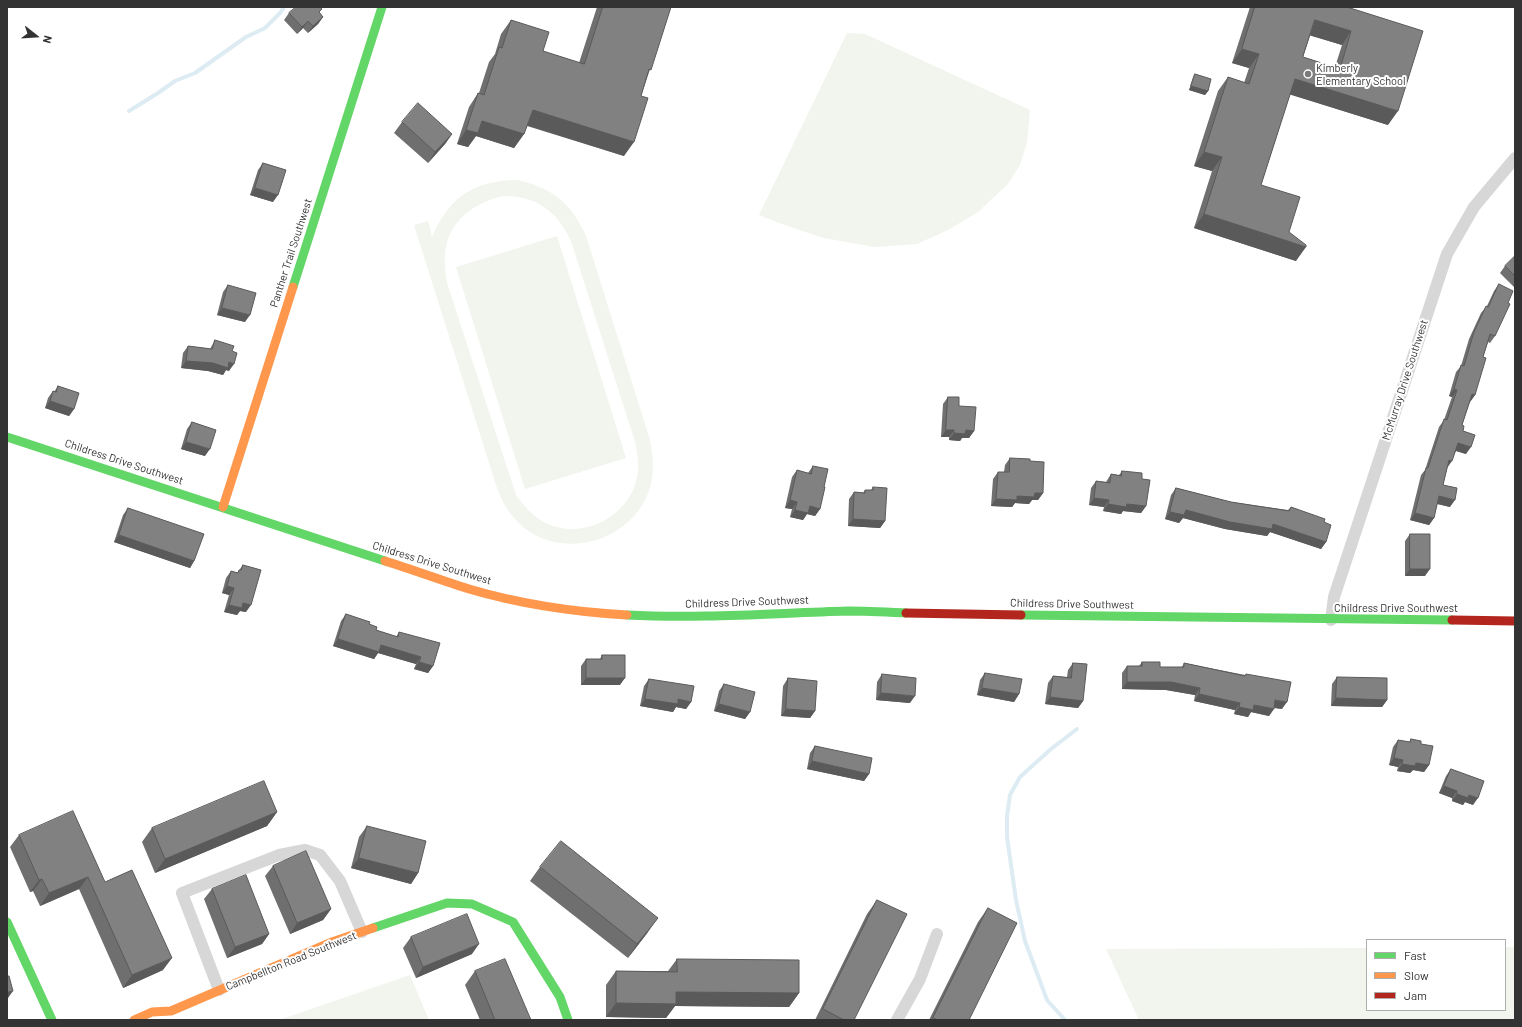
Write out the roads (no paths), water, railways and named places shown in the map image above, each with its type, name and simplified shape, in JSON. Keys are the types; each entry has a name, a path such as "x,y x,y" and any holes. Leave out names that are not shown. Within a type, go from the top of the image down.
{"street":[{"name":"Panther Trail Southwest","path":"223,507 382,7"},
{"name":"McMurray Drive Southwest","path":"1331,620 1334,597 1447,254 1474,207 1515,158"},
{"name":"Childress Drive Southwest","path":"7,437 470,589 530,603 594,613 660,616 732,616 849,611 988,615 1515,621"},
{"name":"Campbellton Road Southwest","path":"219,990 182,893 279,855 305,850 320,855 340,881 362,932"},
{"name":"Campbellton Road Southwest","path":"134,1020 152,1012 167,1015 219,990 332,942 446,903 472,904 513,922 560,997 568,1020"},
{"path":"7,922 52,1020"},
{"path":"897,1020 920,979 937,934"}],"waterway":[{"path":"129,111 175,81 195,73 246,37 265,28 284,7"},
{"path":"1065,1020 1047,1000 1025,941 1016,900 1007,837 1007,816 1010,795 1020,777 1051,749 1077,729"}],"place":[{"name":"Kimberly Elementary School","path":"1308,74"}]}
